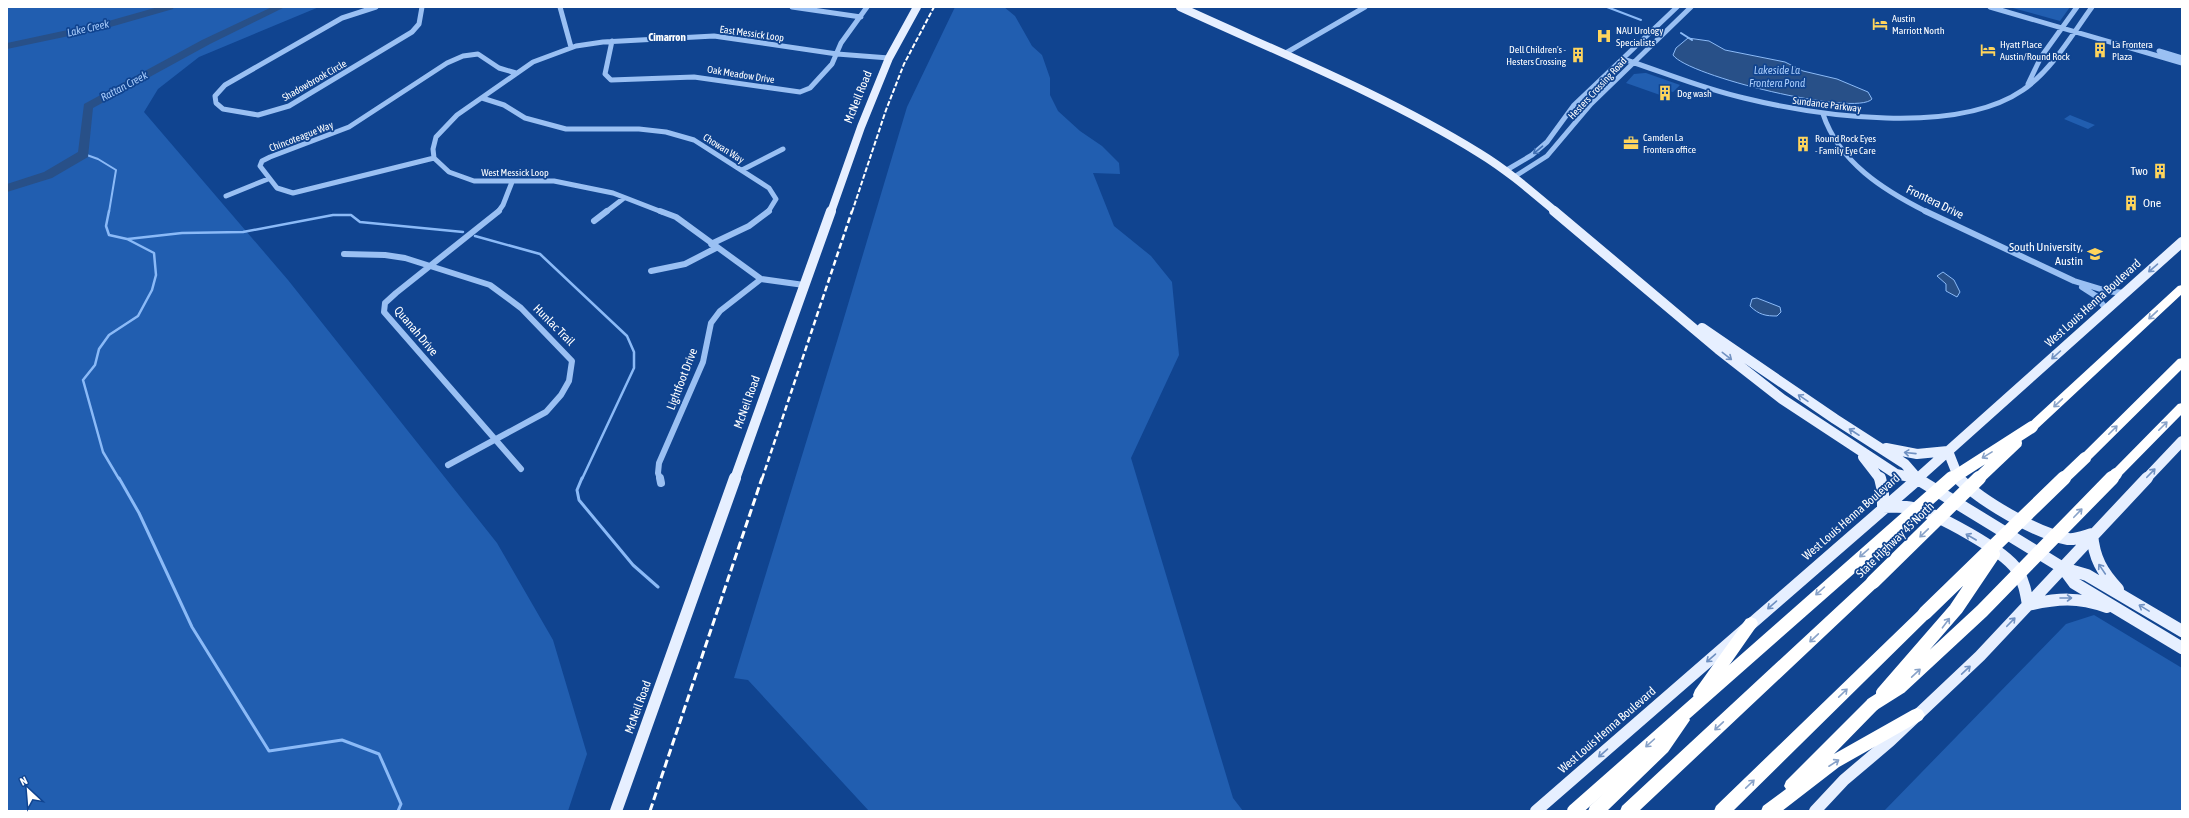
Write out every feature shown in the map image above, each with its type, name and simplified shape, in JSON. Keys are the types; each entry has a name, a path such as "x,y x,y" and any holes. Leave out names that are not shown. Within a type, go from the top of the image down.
{"highway":[{"name":"State Highway 45 North","path":"1628,811 1873,582 2032,427 2182,288"},
{"path":"1722,811 1925,613 1997,546 2182,362"},
{"path":"1873,704 1900,687 1982,611 2182,407"},
{"path":"1574,811 1929,497 1963,470 2032,427"},
{"path":"1768,811 1873,704 1940,630 1981,576 1997,546"},
{"path":"1596,811 1663,747 1751,623"},
{"path":"1768,811 1834,762 1916,715"}],"main road":[{"name":"McNeil Road","path":"616,811 861,127 889,58 917,7"},
{"path":"1182,7 1421,119 1505,171 1676,312 1718,349 1782,400 1896,474 1918,479"},
{"name":"West Louis Henna Boulevard","path":"1536,811 1883,507 1918,479 2182,242"},
{"path":"1676,312 1727,344 1873,444 1905,464 1918,479 2062,568 2087,575 2182,631"},
{"path":"1815,811 1844,780 1980,656 2028,606 2092,534 2182,441"},
{"path":"1873,444 1892,450 1917,454 1948,452 1958,478 1970,490 2032,527 2069,539 2092,534"},
{"path":"1854,447 1876,470 1881,480 1884,489 1883,507 1914,508 1933,515 1986,545 2014,565 2024,581 2028,606"},
{"path":"2092,534 2093,553 2098,564 2126,597"},
{"path":"2062,568 2074,583 2182,648"},
{"path":"2028,606 2061,598 2074,598 2125,613"}],"street":[{"name":"Shadowbrook Circle","path":"376,7 342,18 226,85 215,96 216,103 223,109 258,115 289,106 412,32 419,24 422,7"},
{"path":"560,7 572,47"},
{"path":"792,7 861,17"},
{"name":"Oak Meadow Drive","path":"612,41 605,74 607,78 611,80 698,77 795,92 810,88 832,64 841,43 867,7"},
{"path":"1284,54 1365,7"},
{"name":"Hesters Crossing Road","path":"1505,171 1537,151 1552,136 1574,105 1677,7"},
{"name":"Hesters Crossing Road","path":"1514,177 1534,166 1558,146 1591,104 1691,7"},
{"path":"1990,7 2064,26"},
{"path":"2006,7 2182,63"},
{"name":"Sundance Parkway","path":"2028,84 2041,57 2077,7"},
{"name":"Sundance Parkway","path":"1623,59 1743,98 1822,114 1915,118 1959,114 1993,105 2022,91 2028,84 2045,72 2092,7"},
{"path":"2076,30 2182,58"},
{"name":"East Messick Loop","path":"612,41 714,36 837,54 889,58"},
{"path":"226,196 268,179 279,190 293,193 434,158 434,143 440,132 450,121 516,73 541,58 572,47 612,41"},
{"name":"Chincoteague Way","path":"268,179 260,166 262,162 349,127 454,59 468,54 478,54 499,68 516,73"},
{"name":"Chowan Way","path":"482,98 504,105 525,118 566,129 588,130 639,128 666,132 694,140 769,188 776,198 774,205 762,218 714,246"},
{"name":"Frontera Drive","path":"1822,114 1830,133 1843,153 1881,185 1913,204 2065,277"},
{"path":"1558,146 1557,141 1567,126 1563,121"},
{"path":"742,170 783,149"},
{"name":"West Messick Loop","path":"434,158 450,172 465,178 479,181 565,182 608,192 656,208 676,217 761,279 804,284"},
{"name":"Quanah Drive","path":"512,182 503,205 497,213 385,303 384,312 520,469"},
{"path":"594,221 624,198"},
{"path":"651,271 685,264 714,246"},
{"name":"Hunlac Trail","path":"344,254 395,257 430,266 480,282 502,292 521,308 572,361 572,373 552,406 538,418 448,465"},
{"path":"2065,277 2095,288 2124,293"},
{"path":"2065,277 2096,296 2106,309"},
{"name":"Lightfoot Drive","path":"661,483 658,473 659,463 702,362 711,323 720,311 761,279"}],"shaded area":[{"path":"7,7 319,7 199,57 158,89 144,112 288,280 497,543 553,640 587,754 568,811 7,811"},
{"path":"955,7 1004,7 1015,16 1032,46 1042,55 1050,78 1050,95 1058,111 1080,131 1102,146 1119,163 1120,174 1093,173 1114,226 1151,256 1172,282 1179,355 1131,458 1233,798 1243,811 869,811 748,680 734,678 907,107"},
{"path":"2009,7 2070,7 2060,21"},
{"path":"1646,73 1680,85 1673,92 1666,90 1660,95 1626,83 1634,74"},
{"path":"2070,115 2095,125 2088,129 2064,119"},
{"path":"2094,615 2182,668 2182,811 1884,811 2066,624"}],"water":[{"name":"Lakeside La Frontera Pond","path":"1688,38 1709,41 1725,50 1785,62 1803,71 1837,79 1868,92 1872,99 1859,103 1836,103 1806,99 1738,83 1685,64 1673,55 1676,48"},
{"path":"1943,272 1954,280 1960,292 1957,297 1946,291 1946,284 1937,276"},
{"path":"1757,298 1780,307 1781,312 1777,316 1773,316 1756,311 1750,306 1752,299"}],"waterway":[{"name":"Lake Creek","path":"7,46 107,25 169,7"},
{"name":"Rattan Creek","path":"7,188 48,175 84,154 88,106 206,42 280,7"},
{"path":"1607,7 1641,20"},
{"path":"1681,33 1692,40"},
{"path":"84,154 98,159 116,170 109,212"},
{"path":"109,211 106,226 109,235 127,239 154,253 156,275 152,290 138,316 109,335 99,349 95,365 83,380 103,452 119,479"},
{"path":"128,239 182,233 243,232 333,215 351,215 360,222 463,232"},
{"path":"475,236 540,254 627,336 634,352 634,368 582,479"},
{"path":"119,478 139,513 192,627 269,751 342,740 379,754 401,804 398,811"},
{"path":"582,478 577,490 579,500 633,565 658,587"}],"railway":[{"path":"852,212 886,110 904,64 934,7"},
{"path":"762,479 852,211"},
{"path":"650,811 762,478"}],"place":[{"name":"Austin Marriott North","path":"1880,24"},
{"name":"NAU Urology Specialists","path":"1604,36"},
{"name":"Hyatt Place Austin/Round Rock","path":"1988,50"},
{"name":"La Frontera Plaza","path":"2100,50"},
{"name":"Dell Children's - Hesters Crossing","path":"1578,55"},
{"name":"Dog wash","path":"1665,93"},
{"name":"Camden La Frontera office","path":"1631,143"},
{"name":"Round Rock Eyes - Family Eye Care","path":"1803,144"},
{"name":"Two","path":"2160,171"},
{"name":"One","path":"2131,203"},
{"name":"South University, Austin","path":"2095,254"}],"district":[{"name":"Cimarron","path":"667,37"}]}
